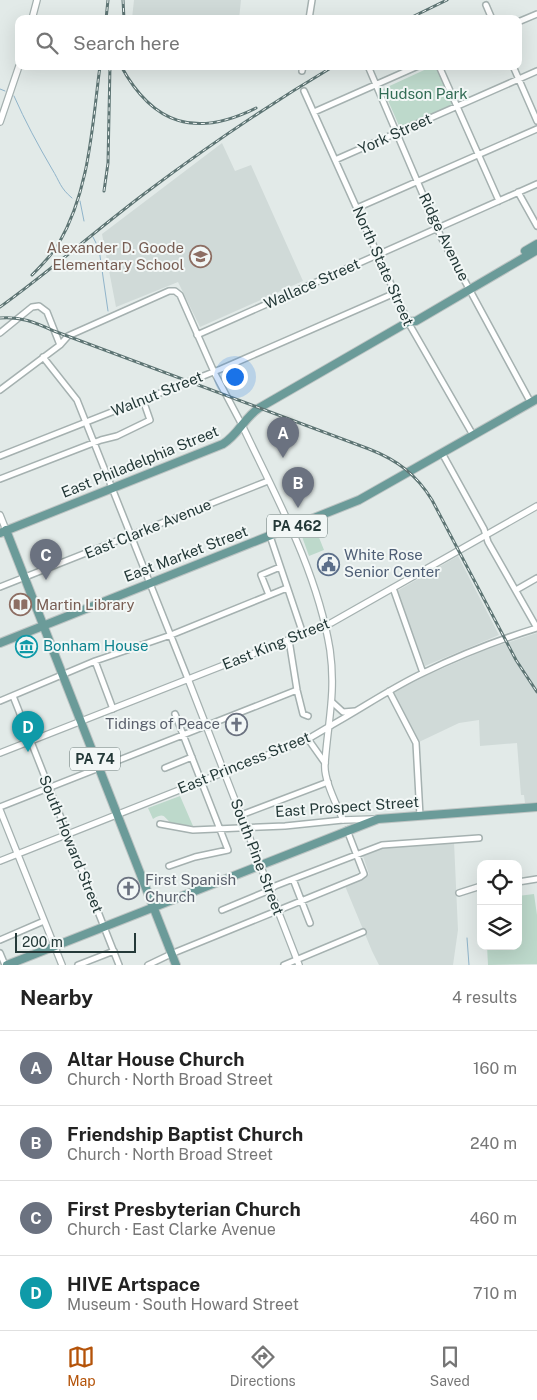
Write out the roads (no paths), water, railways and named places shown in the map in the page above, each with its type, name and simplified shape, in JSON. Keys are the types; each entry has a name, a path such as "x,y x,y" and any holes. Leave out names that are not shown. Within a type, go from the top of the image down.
{"main road":[{"name":"East Philadelphia Street","path":"3,532 223,444 233,437 259,408 408,322 416,321 537,244"},
{"name":"East Philadelphia Street","path":"468,287 537,250"},
{"name":"East Market Street","path":"0,643 149,582 359,500 534,401"},
{"name":"PA 74","path":"3,532 43,625 176,965"},
{"name":"East Prospect Street","path":"378,819 537,807"},
{"path":"6,965 378,819"}],"street":[{"path":"33,15 37,0"},
{"path":"310,15 312,0"},
{"path":"486,5 490,15"},
{"path":"522,20 537,14"},
{"path":"0,122 18,70"},
{"name":"Ridge Avenue","path":"370,70 437,228 468,287 534,401"},
{"path":"314,112 409,70"},
{"path":"441,70 499,200"},
{"path":"515,70 537,121"},
{"name":"York Street","path":"335,160 537,71"},
{"name":"North State Street","path":"304,91 408,322 473,435"},
{"path":"357,208 537,128"},
{"name":"Wallace Street","path":"197,335 537,184"},
{"path":"518,192 537,226"},
{"path":"0,390 60,345 68,336 169,291 175,291 180,295 214,372 242,425 291,528 320,604 326,625 332,672 332,702 325,763 328,782 343,820"},
{"name":"Walnut Street","path":"0,456 214,372 395,293"},
{"path":"0,333 32,307 39,306 47,312 60,345"},
{"name":"South Pine Street","path":"43,357 77,400 298,962"},
{"path":"0,479 116,436 150,419 143,400"},
{"path":"442,453 484,529 488,542 537,628"},
{"name":"East Clarke Avenue","path":"0,588 268,481"},
{"name":"East King Street","path":"0,753 326,625 537,506"},
{"path":"0,515 3,532"},
{"path":"270,536 302,634"},
{"path":"269,595 261,575 280,567"},
{"path":"516,590 537,578"},
{"path":"0,701 95,661 171,635 287,588"},
{"path":"393,588 423,673"},
{"name":"East Princess Street","path":"0,861 308,739 423,673 505,638 537,628"},
{"path":"289,640 297,690 303,714 308,716"},
{"path":"95,661 113,709"},
{"path":"62,965 0,809 48,788 297,690"},
{"path":"389,691 416,743 420,816"},
{"name":"South Howard Street","path":"13,696 119,965"},
{"path":"332,702 343,712 358,711"},
{"path":"169,866 195,857 228,850 175,714"},
{"path":"308,739 325,763"},
{"path":"165,768 192,757"},
{"path":"241,815 328,782"},
{"name":"East Prospect Street","path":"160,824 193,830 378,819"},
{"path":"148,965 360,877 364,874 347,830"},
{"path":"222,910 270,890 274,886 382,845 479,838"},
{"path":"293,879 310,923"},
{"path":"522,881 537,879"},
{"path":"459,893 477,887"},
{"path":"0,940 44,921"},
{"path":"284,965 298,962 363,932"},
{"path":"78,965 114,951"},
{"path":"0,953 6,965"}],"waterway":[{"path":"0,89 5,91"},
{"path":"14,96 61,185 72,198"},
{"path":"80,201 84,221"},
{"path":"93,237 99,249 108,311"},
{"path":"467,938 469,965"}],"railway":[{"path":"106,15 108,0"},
{"path":"123,0 124,15"},
{"path":"416,15 447,0"},
{"path":"32,275 50,256 59,243 77,201 92,134 100,70"},
{"path":"104,191 108,163 110,70"},
{"path":"124,70 147,102 162,113 178,120 195,123 214,122 234,117 256,108"},
{"path":"0,307 190,160 237,127 327,70"},
{"path":"0,318 15,318 35,323 369,449 397,463 412,475 432,500 516,660 537,692"}],"place":[{"name":"Alexander D. Goode Elementary School","path":"200,257"},
{"name":"Altar House Church","path":"283,458"},
{"name":"Friendship Baptist Church","path":"298,508"},
{"name":"White Rose Senior Center","path":"328,564"},
{"name":"First Presbyterian Church","path":"46,580"},
{"name":"Martin Library","path":"20,605"},
{"name":"Bonham House","path":"27,646"},
{"name":"Tidings of Peace","path":"236,724"},
{"name":"HIVE Artspace","path":"28,752"},
{"name":"First Spanish Church","path":"129,889"}],"park label":[{"name":"Hudson Park","path":"423,94"}]}
